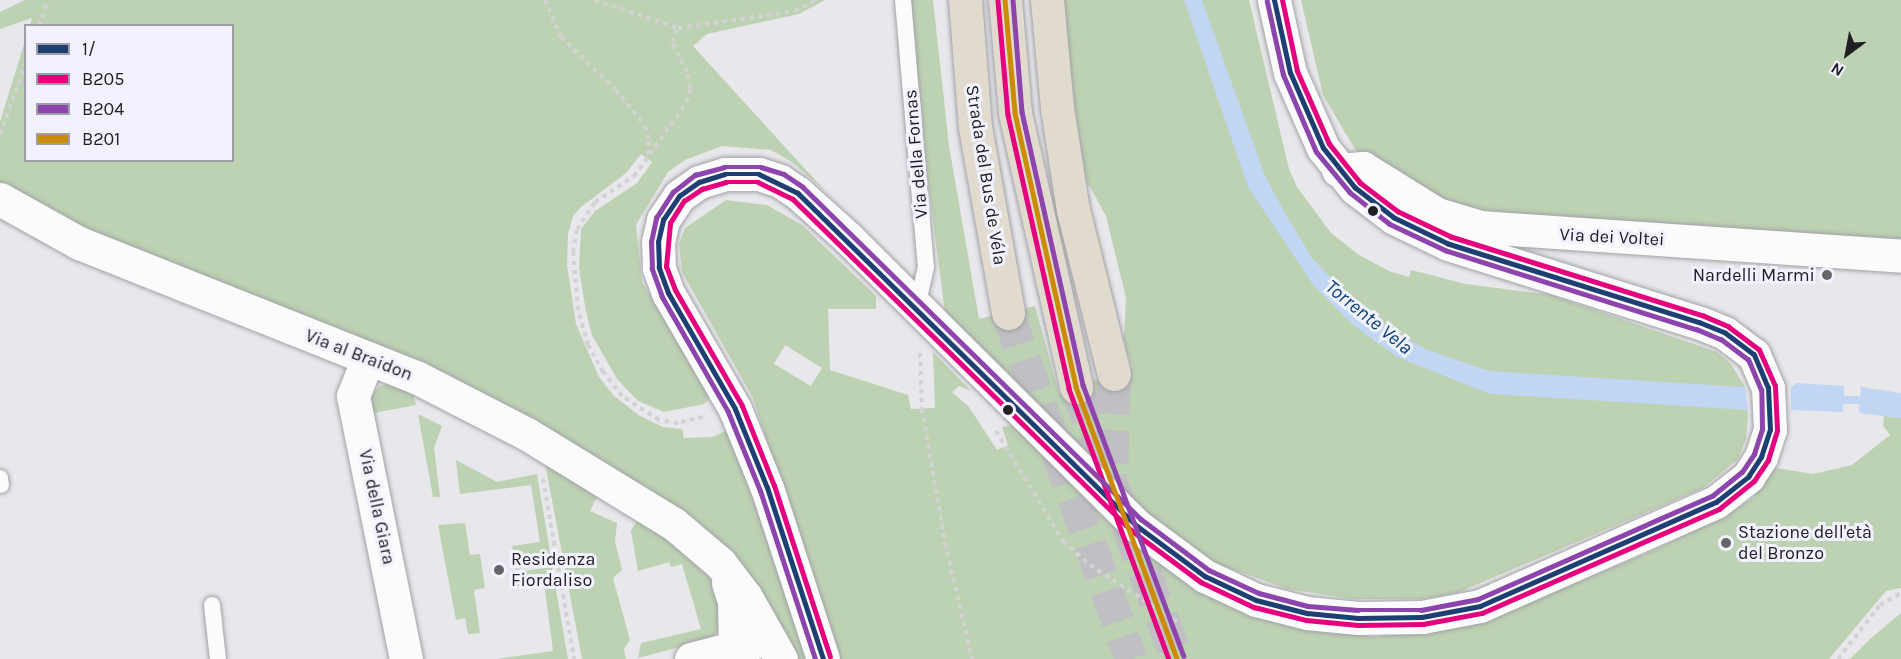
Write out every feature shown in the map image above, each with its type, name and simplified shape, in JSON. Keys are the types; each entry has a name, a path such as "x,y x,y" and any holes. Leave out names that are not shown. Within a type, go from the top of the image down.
{"highway":[{"name":"Strada del Bus de Véla","path":"965,0 975,127 1008,313"},
{"path":"1005,0 1015,113 1076,387"},
{"path":"1047,0 1057,108 1073,210 1114,374"}],"street":[{"path":"823,659 767,488 735,409 668,293 659,268 658,242 663,220 679,196 699,182 742,172 780,181 820,211 1032,425 1167,551 1205,576 1256,600 1307,613 1358,618 1422,616 1480,606 1716,502 1748,477 1767,439 1769,399 1754,355 1725,333 1420,233 1355,188 1338,170 1315,131 1290,73 1274,0"},
{"name":"Via dei Voltei","path":"1338,170 1363,168 1437,214 1481,227 1901,256"},
{"name":"Via al Braidon","path":"0,199 79,243 416,377 527,434 655,512 700,546 731,575 774,649"},
{"name":"Via della Giara","path":"368,358 353,396 406,659"},
{"name":"Via al Braidon","path":"700,546 728,584 734,601 735,648"},
{"path":"691,659 735,648 774,649"}],"lane":[{"name":"Via della Fornas","path":"903,0 926,267 917,308"},
{"path":"212,605 219,659"}],"path":[{"path":"40,24 48,0"},
{"path":"545,0 561,37 616,90 645,126 649,141 647,158"},
{"path":"595,0 678,28"},
{"path":"0,134 24,68"},
{"path":"917,308 922,409 945,543 972,659"},
{"path":"1005,448 1046,517 1075,553 1178,622"},
{"path":"542,472 574,659"},
{"path":"515,568 558,562"},
{"path":"1838,659 1880,605 1901,593"}],"green space":[{"path":"25,0 825,0 799,14 707,34 693,46 825,191 792,162 771,150 722,146 685,160 668,172 636,225 642,282 712,396 704,404 664,412 638,401 617,379 592,335 586,312 579,268 581,229 595,211 637,183 652,162 641,154 626,173 581,207 573,216 568,234 567,265 576,324 599,377 614,396 640,416 663,427 682,429 684,438 712,437 728,430 810,659 793,659 695,529 145,262 0,184 0,122 24,44 24,162 234,162 234,24 30,24 32,18 0,29 0,12"},
{"path":"909,0 933,0 949,146 979,319 1035,306 1059,393 1132,368 1124,340 1126,298 1106,216 1085,178 1060,0 1249,0 1289,169 1297,187 1331,233 1359,255 1389,271 1409,277 1411,270 1466,284 1551,295 1717,352 1731,364 1745,387 1748,415 1746,439 1738,459 1703,488 1457,593 1423,599 1353,599 1288,589 1217,564 1166,529 1111,480 945,313 911,51"},
{"path":"1301,0 1901,0 1901,249 1472,219 1370,165 1356,151 1323,95"},
{"path":"726,200 767,205 802,225 876,296 876,309 828,309 830,370 908,395 911,409 935,408 933,352 971,391 959,386 952,392 969,407 997,450 1008,445 1002,427 1012,425 1110,522 1298,628 1375,637 1464,624 1507,611 1650,552 1727,515 1753,498 1776,468 1813,474 1852,465 1890,435 1883,426 1884,416 1901,418 1901,588 1886,591 1829,659 838,659 753,398 682,272 679,244 685,228","holes":["785,345 822,368 811,386 774,364"]},
{"path":"392,382 412,388 416,405 374,413 378,436 373,437 370,397 379,387"},
{"path":"418,414 442,426 434,448 440,497 433,497"},
{"path":"544,458 602,488 590,511 617,523 615,542 622,570 613,578 630,640 624,649 626,659 582,659"},
{"path":"456,460 497,482 537,474 551,558 515,564 512,546 540,542 531,485 460,494"},
{"path":"640,515 720,585 723,625 711,639 638,658 641,643 701,629 682,564 671,567 669,562 638,571 631,531"},
{"path":"465,523 470,555 480,554 485,588 474,590 480,633 468,634 465,618 456,620 438,525"},
{"path":"552,567 568,659 496,659 553,651 544,582 517,586 516,572"},
{"path":"1901,613 1901,659 1850,659 1870,639"}],"water":[{"path":"1184,0 1202,0 1265,176 1313,259 1349,297 1386,326 1425,349 1489,371 1745,387 1748,410 1490,394 1397,357 1352,324 1313,285 1248,187"},
{"path":"1797,383 1844,386 1843,412 1791,410 1791,387"},
{"path":"1861,387 1901,393 1901,418 1859,413"}],"waterway":[{"name":"Torrente Vela","path":"1833,399 1871,401"}],"tunnel":[{"path":"1008,313 1131,659"},
{"path":"1112,463 1114,374"},
{"path":"1076,387 1177,659"}],"transit line":[{"name":"B201","path":"1005,0 1015,113 1076,387 1177,659"},
{"name":"B204","path":"1013,0 1022,112 1083,385 1184,656"},
{"name":"1/","path":"823,659 767,488 735,409 668,293 659,268 658,242 663,220 679,196 699,182 725,174 759,174 798,193 1136,525 1205,576 1256,600 1307,613 1358,618 1422,617 1480,606 1716,502 1748,477 1761,457 1770,430 1768,388 1754,355 1725,333 1700,323 1448,244 1394,218 1355,188 1323,148 1290,73 1274,0"},
{"name":"B205","path":"830,657 774,486 742,406 675,290 666,267 670,223 684,201 702,189 726,182 758,182 793,199 1131,530 1201,582 1254,607 1306,620 1358,625 1423,624 1482,613 1719,509 1754,481 1768,460 1777,430 1775,386 1759,350 1729,327 1703,316 1451,237 1398,212 1360,183 1329,144 1297,71 1282,0"},
{"name":"B205","path":"998,1 1008,115 1069,389 1169,659"},
{"name":"B204","path":"815,659 760,491 728,412 662,297 652,269 651,242 656,218 673,192 695,175 724,167 761,167 784,174 803,187 1141,519 1209,570 1259,593 1308,606 1358,610 1421,610 1478,599 1712,496 1742,472 1754,454 1762,429 1761,390 1748,360 1721,340 1697,330 1446,251 1389,224 1350,193 1316,152 1283,75 1267,2"}],"place":[{"name":"Nardelli Marmi","path":"1827,275"},
{"name":"Stazione dell'età del Bronzo","path":"1726,543"},
{"name":"Residenza Fiordaliso","path":"499,570"}]}
